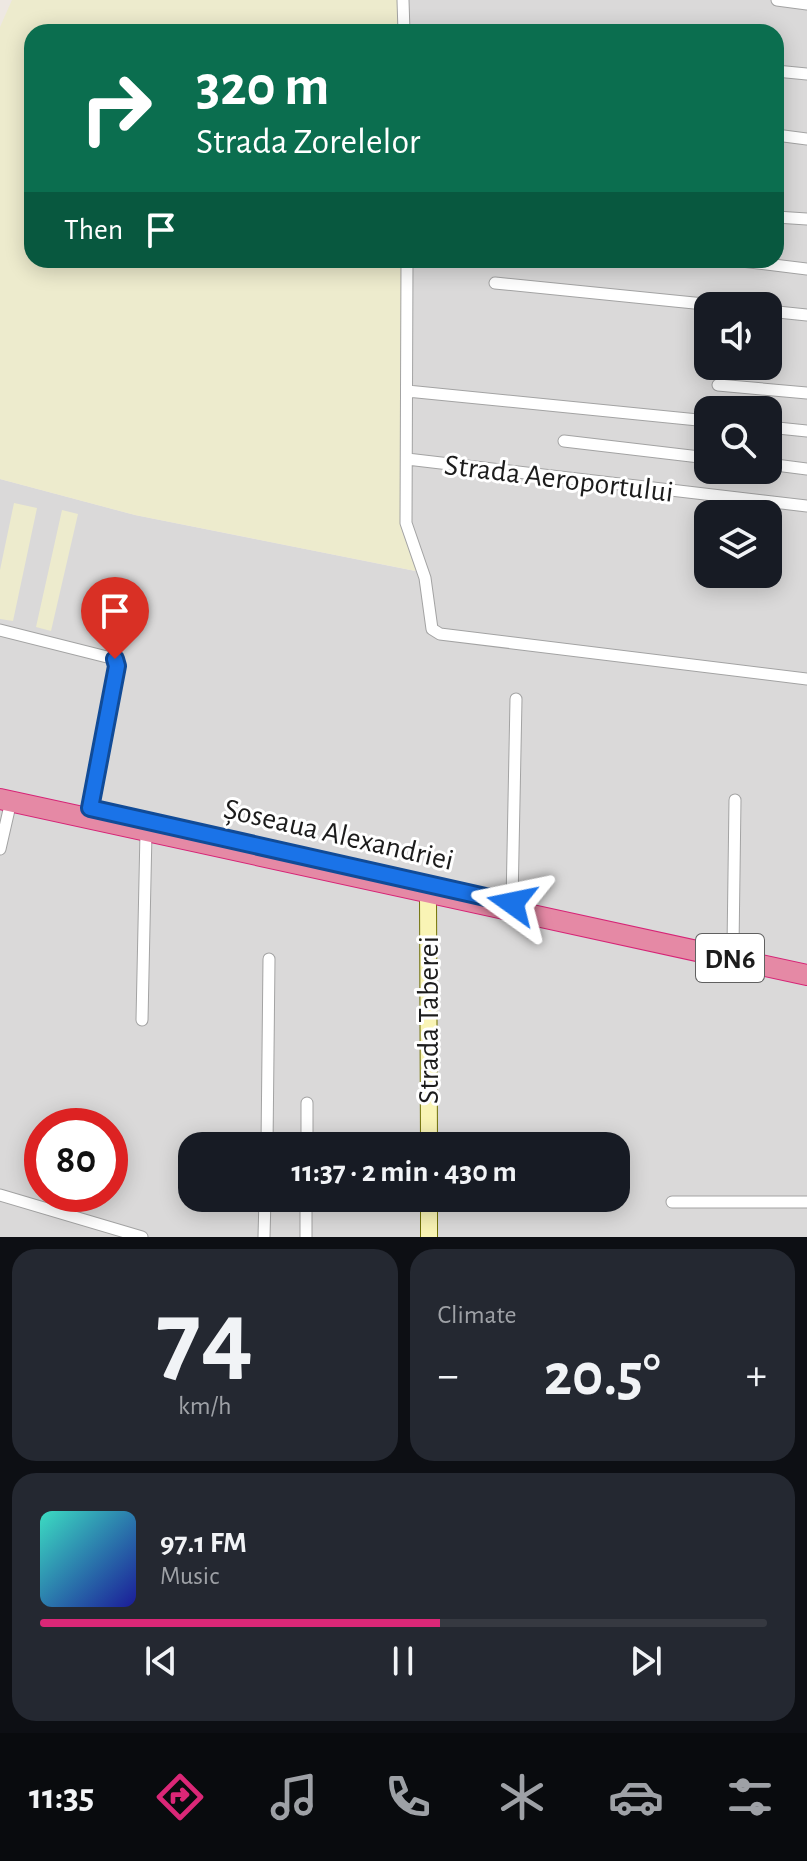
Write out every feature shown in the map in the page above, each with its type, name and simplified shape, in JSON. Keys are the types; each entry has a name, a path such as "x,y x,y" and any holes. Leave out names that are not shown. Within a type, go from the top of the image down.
{"highway":[{"name":"Șoseaua Alexandriei","path":"4,796 90,808 512,903 807,964"},
{"name":"Șoseaua Alexandriei","path":"4,796 146,832 807,975"}],"street":[{"path":"403,0 404,24"},
{"path":"777,0 807,4"},
{"path":"784,72 807,74"},
{"path":"784,136 807,139"},
{"path":"784,218 807,219"},
{"path":"784,266 807,269"},
{"path":"407,268 406,523 425,578 430,624 435,632 624,659 807,679"},
{"path":"495,283 694,303"},
{"path":"782,312 807,315"},
{"path":"718,385 807,393"},
{"path":"407,391 694,420"},
{"path":"782,428 807,431"},
{"path":"564,441 694,456"},
{"name":"Strada Aeroportului","path":"407,459 807,506"},
{"path":"782,466 807,469"},
{"path":"0,630 115,659 117,666 90,808"},
{"path":"512,903 516,699"},
{"path":"0,849 4,796"},
{"path":"733,947 735,800"},
{"path":"142,1020 146,832"},
{"name":"Strada Taberei","path":"428,894 429,1132"},
{"path":"267,1132 269,959"},
{"path":"307,1103 307,1132"},
{"path":"0,1195 142,1237"},
{"path":"672,1202 807,1202"},
{"path":"264,1237 265,1212"},
{"path":"306,1212 306,1237"},
{"path":"429,1212 429,1237"}],"shaded area":[{"path":"12,0 406,0 405,24 24,24 24,268 401,268 402,531 416,571 135,515 0,479 0,27"},
{"path":"406,0 807,0 807,1237 0,1237 0,479 135,515 415,571 402,531 401,268 784,268 784,24 405,24"},
{"path":"14,503 37,508 13,621 0,619 0,570"},
{"path":"62,510 78,514 51,631 36,627"}],"route":[{"path":"115,659 117,666 90,808 512,903"}]}
